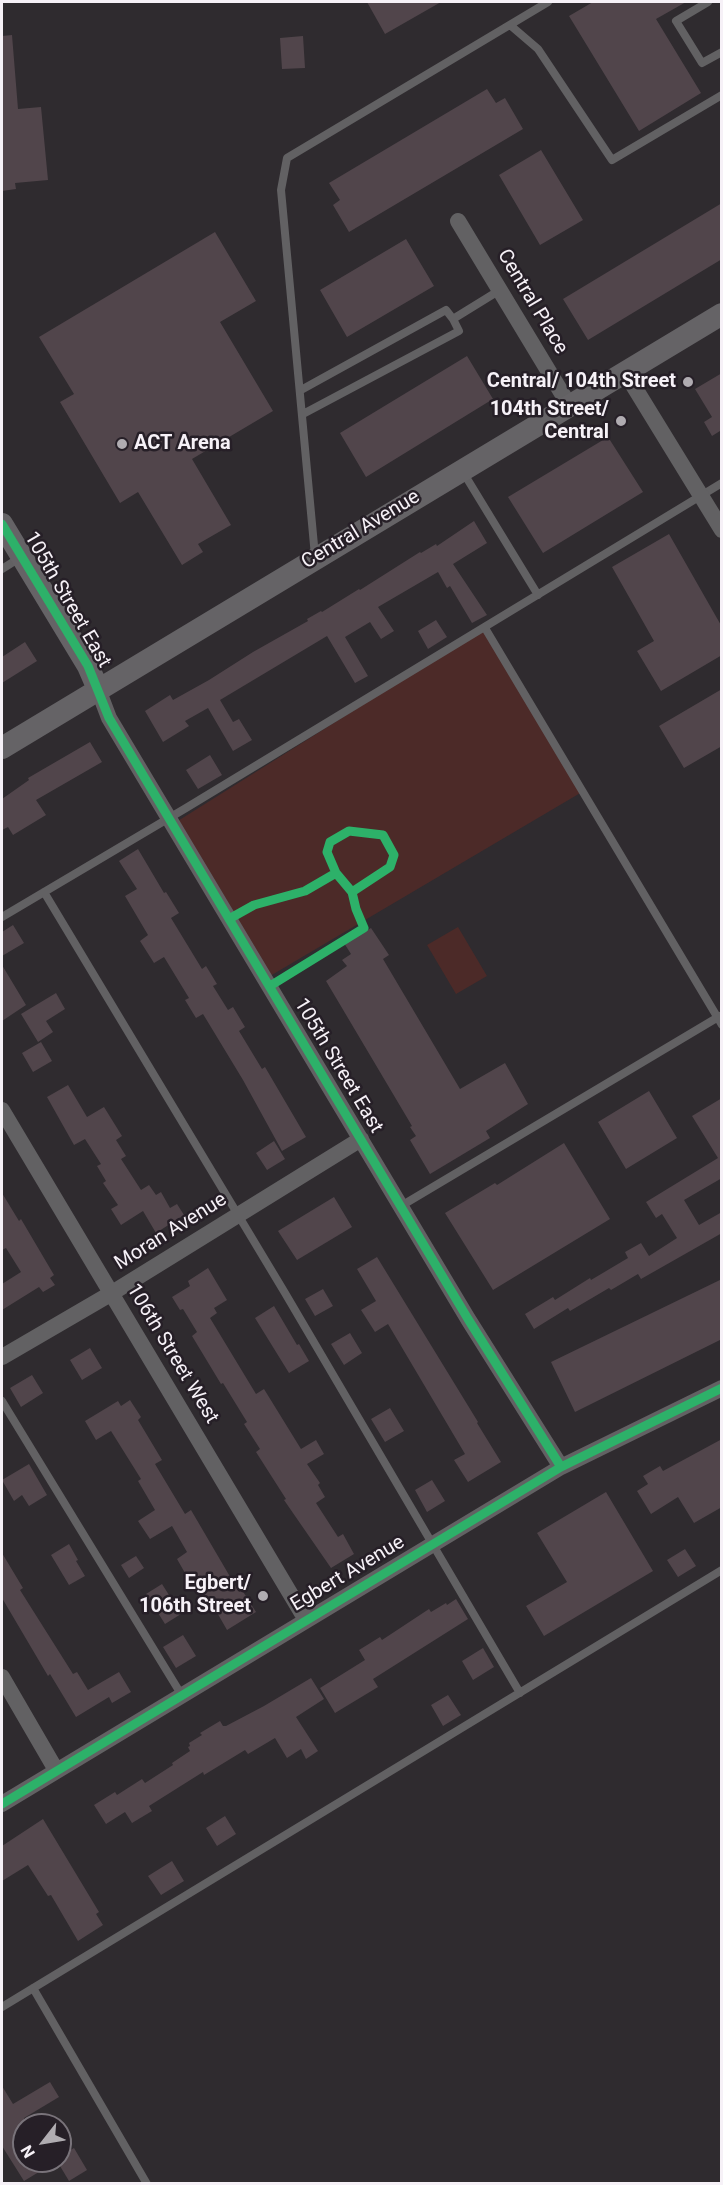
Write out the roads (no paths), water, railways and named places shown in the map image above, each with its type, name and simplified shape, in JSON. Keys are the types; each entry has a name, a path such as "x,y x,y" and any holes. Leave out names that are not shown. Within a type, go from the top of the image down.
{"main road":[{"name":"Central Avenue","path":"2,748 461,469 722,314"},
{"name":"105th Street East","path":"2,524 88,666 98,689"}],"street":[{"name":"Central Place","path":"459,221 569,405"},
{"path":"625,372 722,530"},
{"name":"105th Street East","path":"98,689 109,718 468,1319 561,1467"},
{"name":"106th Street West","path":"2,1110 306,1620"},
{"name":"Moran Avenue","path":"2,1357 112,1293 361,1139"},
{"name":"Egbert Avenue","path":"2,1804 561,1467 722,1388"},
{"path":"2,1677 56,1770"}],"lane":[{"path":"315,558 281,190 287,158 548,2"},
{"path":"708,2 676,21 702,63 722,52"},
{"path":"510,25 538,50 612,160 722,95"},
{"path":"453,319 500,290"},
{"path":"301,390 446,310 459,331 303,414"},
{"path":"461,469 538,595"},
{"path":"2,917 170,818 722,483"},
{"path":"2,569 22,557"},
{"path":"401,1206 720,1020 485,628"},
{"path":"44,892 520,1693"},
{"path":"2,1401 181,1694"},
{"path":"2,2007 722,1570"},
{"path":"33,1988 147,2184"}],"place":[{"name":"Central/ 104th Street","path":"688,382"},
{"name":"104th Street/ Central","path":"621,421"},
{"name":"ACT Arena","path":"122,444"},
{"name":"Egbert/ 106th Street","path":"263,1596"}]}
